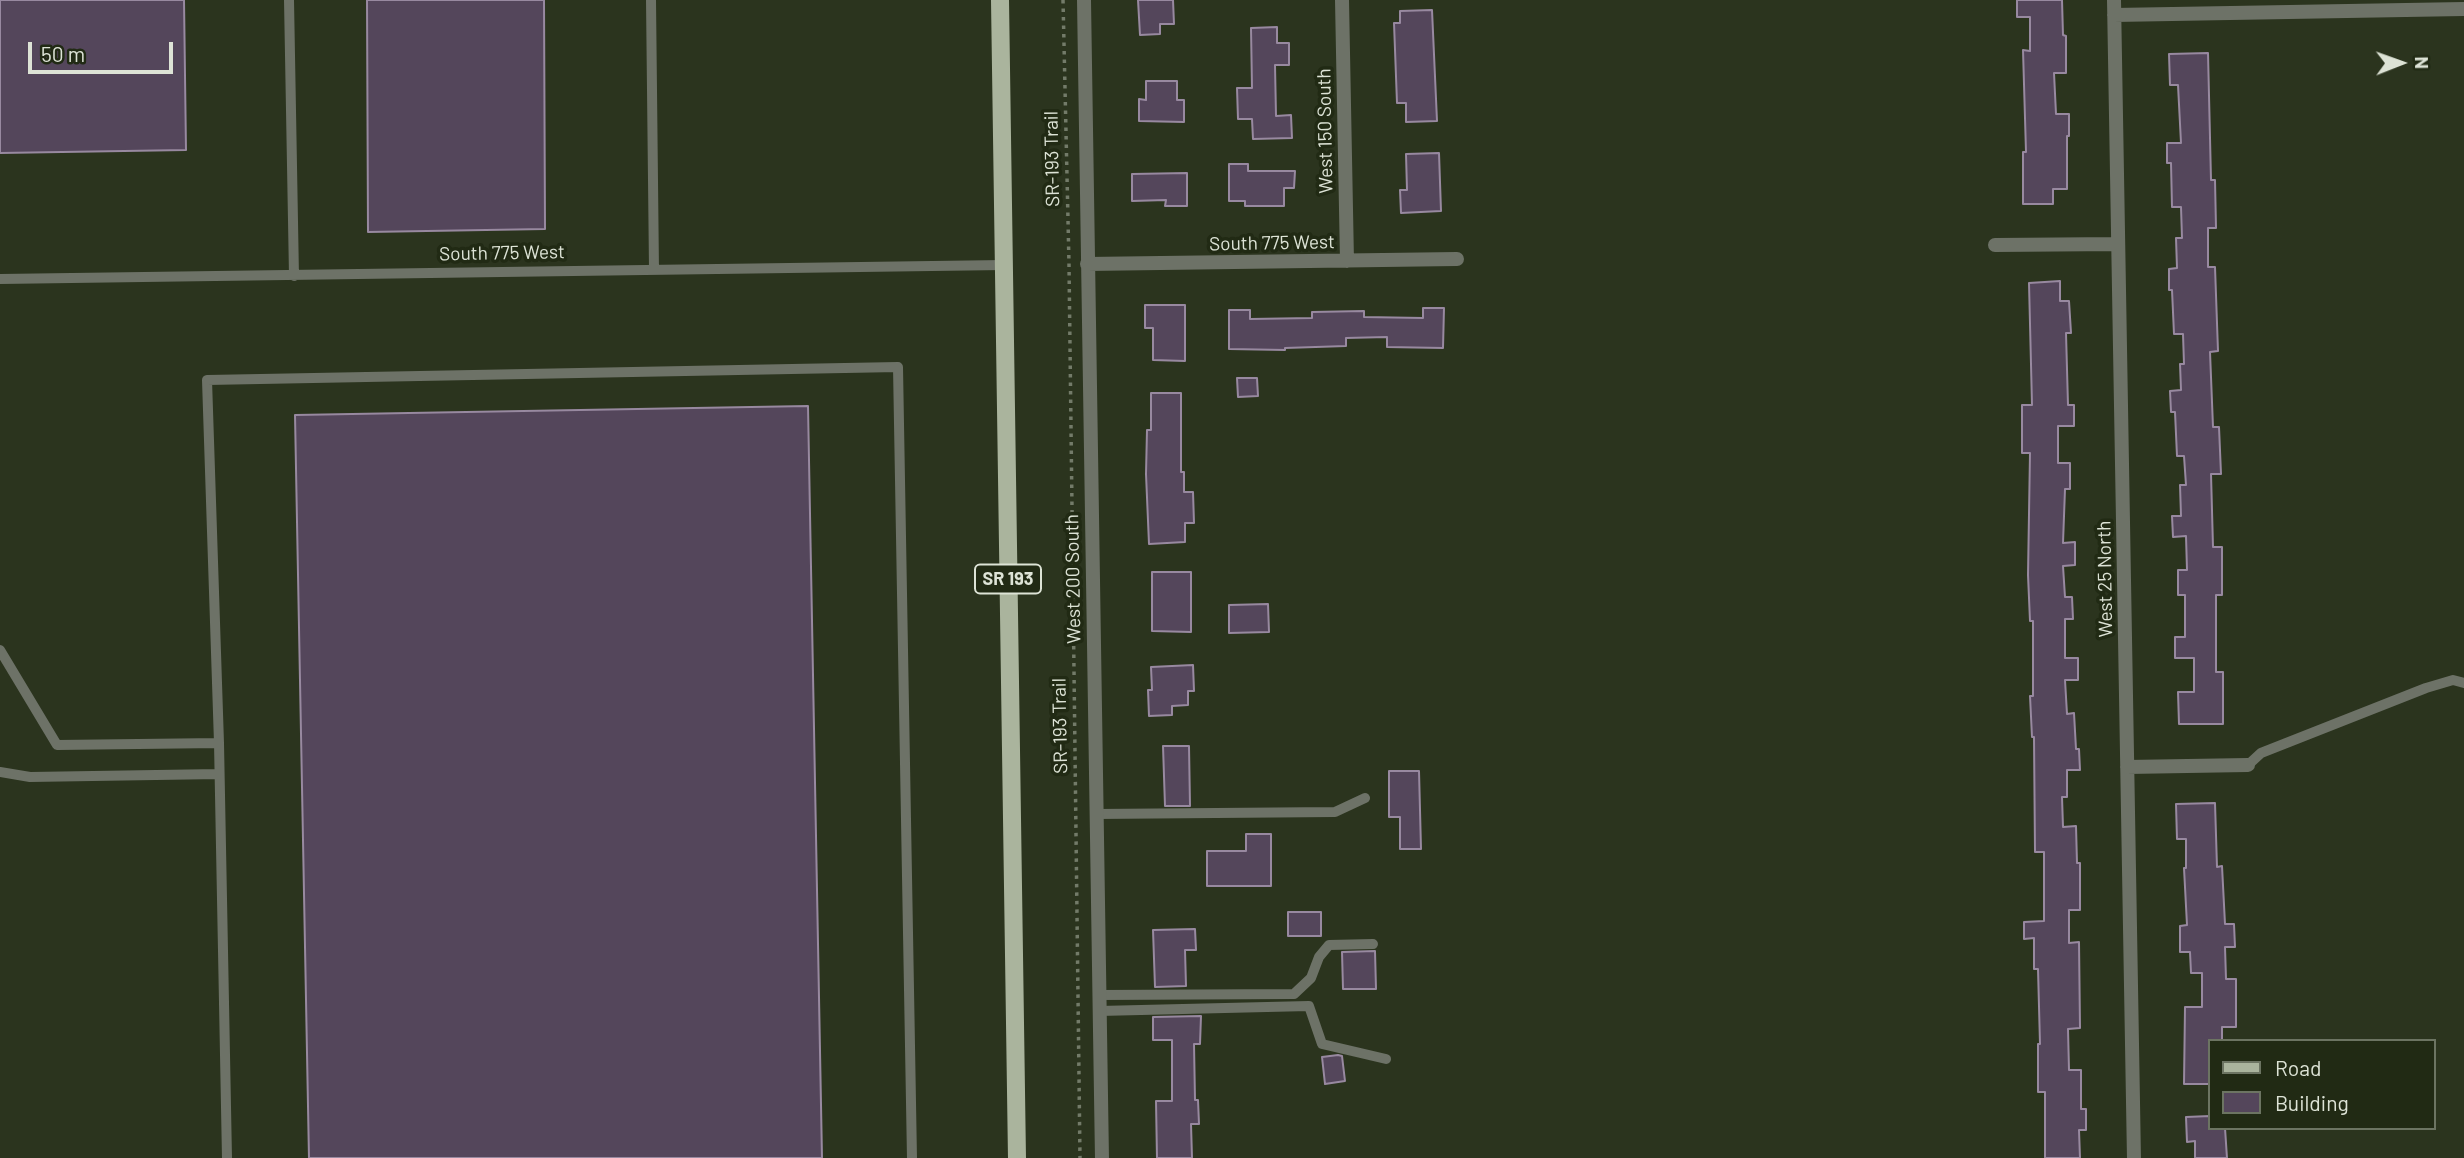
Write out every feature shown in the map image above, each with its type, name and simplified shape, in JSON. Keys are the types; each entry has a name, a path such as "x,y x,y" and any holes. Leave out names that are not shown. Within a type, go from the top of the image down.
{"main road":[{"name":"SR 193","path":"1000,0 1017,1158"}],"street":[{"name":"West 200 South","path":"1084,0 1102,1158"},
{"name":"West 150 South","path":"1342,0 1346,261"},
{"path":"2114,7 2358,5 2464,9"},
{"name":"West 25 North","path":"2114,7 2134,1158"},
{"path":"1995,245 2118,244"},
{"name":"South 775 West","path":"1087,264 1457,260"},
{"path":"2127,767 2248,765"}],"lane":[{"path":"289,0 294,276"},
{"path":"650,0 653,270"},
{"name":"South 775 West","path":"0,279 1004,265"},
{"path":"227,1158 219,743 208,380 898,367 912,1158"},
{"path":"0,650 57,746 219,743"},
{"path":"2248,765 2261,753 2427,688 2453,680 2464,682"},
{"path":"0,772 30,777 219,774"},
{"path":"1096,814 1335,812 1365,798"},
{"path":"1099,995 1294,994 1311,978 1319,957 1329,945 1373,944"},
{"path":"1099,1011 1309,1006 1322,1044 1386,1059"}],"path":[{"name":"SR-193 Trail","path":"1063,0 1069,264 1080,1158"}],"building":[{"path":"0,0 184,0 186,150 0,153"},
{"path":"367,0 544,0 545,229 368,232"},
{"path":"1138,0 1173,0 1174,24 1160,24 1160,34 1140,35"},
{"path":"2017,0 2062,0 2066,73 2054,73 2056,114 2069,114 2067,189 2053,189 2053,204 2023,204 2023,152 2026,152 2023,50 2030,51 2030,17 2017,17"},
{"path":"1432,10 1437,121 1406,122 1406,103 1397,103 1394,23 1400,23 1400,11"},
{"path":"1277,27 1277,43 1289,43 1289,65 1275,65 1276,116 1291,115 1292,138 1253,139 1252,119 1238,119 1237,88 1252,88 1251,28"},
{"path":"2208,53 2211,180 2215,180 2216,228 2208,228 2208,267 2215,267 2218,351 2210,352 2213,427 2219,427 2221,474 2211,474 2213,547 2222,547 2222,595 2216,595 2216,672 2223,672 2223,724 2179,724 2178,692 2194,692 2194,658 2175,658 2175,637 2185,637 2185,595 2178,595 2178,570 2187,570 2186,536 2173,537 2172,516 2181,516 2180,485 2186,485 2184,456 2177,456 2175,412 2171,412 2170,391 2181,390 2180,364 2184,364 2183,334 2174,334 2172,290 2169,290 2169,269 2177,268 2176,238 2182,238 2181,207 2172,207 2171,163 2167,163 2167,143 2181,143 2178,85 2170,85 2169,54"},
{"path":"1146,81 1177,81 1177,100 1184,100 1184,122 1139,121 1139,99 1146,100"},
{"path":"1439,153 1441,211 1401,213 1400,190 1407,190 1406,154"},
{"path":"1229,164 1248,164 1248,171 1295,171 1294,188 1284,188 1284,206 1245,206 1245,201 1229,201"},
{"path":"1187,173 1187,206 1165,206 1166,200 1132,201 1132,174"},
{"path":"2060,281 2060,301 2069,301 2071,333 2066,333 2068,405 2074,405 2074,426 2058,426 2058,463 2070,463 2070,489 2065,489 2063,543 2075,542 2075,565 2063,566 2065,597 2072,597 2073,619 2065,619 2065,658 2078,658 2078,680 2065,680 2067,714 2074,713 2080,770 2067,770 2067,797 2062,797 2063,827 2076,826 2077,863 2080,863 2080,910 2069,910 2069,943 2079,942 2080,1028 2068,1029 2069,1070 2081,1070 2081,1109 2086,1109 2086,1130 2079,1130 2080,1158 2045,1158 2045,1092 2038,1092 2038,969 2034,969 2034,938 2024,939 2024,922 2044,921 2044,852 2035,852 2034,737 2030,696 2033,696 2033,621 2030,621 2028,575 2030,453 2022,453 2022,405 2032,405 2029,283"},
{"path":"1145,305 1185,305 1185,361 1153,360 1153,328 1145,328"},
{"path":"1423,308 1444,308 1443,348 1387,347 1387,337 1346,338 1346,346 1285,350 1229,349 1229,310 1250,310 1250,319 1312,318 1312,312 1364,311 1364,317 1423,318"},
{"path":"1237,378 1257,378 1258,396 1238,397"},
{"path":"1151,393 1181,393 1181,472 1184,472 1184,492 1193,492 1194,523 1185,523 1185,542 1149,544 1146,474 1147,430 1151,430"},
{"path":"808,406 822,1158 309,1158 295,415"},
{"path":"1152,572 1191,572 1191,632 1152,631"},
{"path":"1268,604 1269,632 1229,633 1229,605"},
{"path":"1193,665 1194,691 1188,691 1188,705 1172,706 1172,715 1149,716 1151,667"},
{"path":"1163,746 1189,746 1190,806 1165,806"},
{"path":"1389,771 1419,771 1421,849 1400,849 1400,817 1389,817"},
{"path":"2215,803 2217,867 2222,866 2225,924 2234,924 2235,947 2225,947 2226,979 2236,979 2236,1027 2222,1027 2222,1039 2208,1039 2208,1084 2184,1084 2185,1007 2202,1007 2202,973 2191,973 2190,952 2180,952 2180,926 2187,925 2184,868 2186,839 2177,839 2176,804"},
{"path":"1246,834 1271,834 1271,886 1207,886 1207,851 1246,851"},
{"path":"1288,912 1321,912 1321,936 1288,936"},
{"path":"1195,929 1196,950 1185,950 1186,986 1155,987 1153,930"},
{"path":"1375,951 1376,989 1343,989 1342,952"},
{"path":"1201,1016 1200,1044 1194,1044 1195,1100 1198,1100 1199,1124 1191,1124 1192,1158 1157,1158 1156,1101 1172,1101 1172,1040 1153,1040 1153,1017"},
{"path":"1342,1056 1345,1081 1325,1084 1322,1057"},
{"path":"2208,1116 2208,1130 2225,1130 2227,1158 2195,1158 2195,1141 2187,1142 2186,1117"}]}
